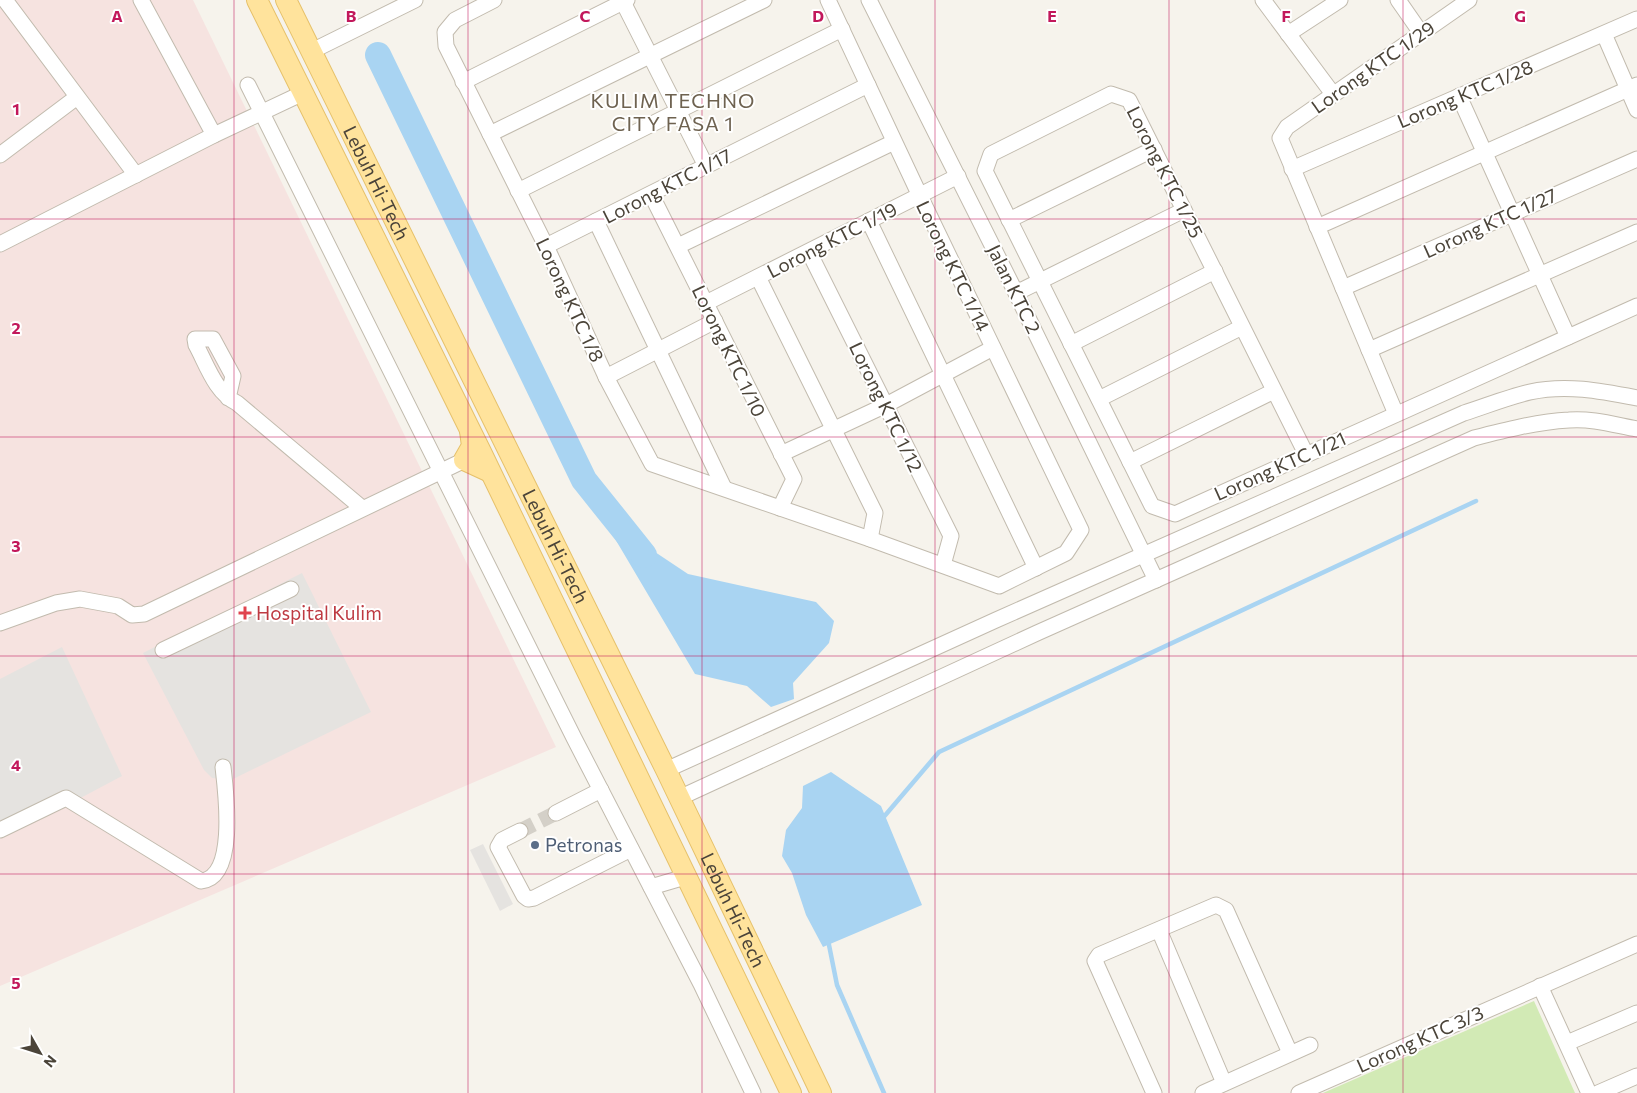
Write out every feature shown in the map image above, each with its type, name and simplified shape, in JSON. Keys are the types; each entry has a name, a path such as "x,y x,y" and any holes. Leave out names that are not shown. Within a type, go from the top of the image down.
{"main road":[{"name":"Lebuh Hi-Tech","path":"257,0 470,430 473,456 490,472 790,1093"},
{"name":"Lebuh Hi-Tech","path":"286,0 666,770 821,1093"},
{"path":"473,456 505,442"}],"street":[{"path":"5,0 136,175"},
{"path":"141,0 214,135"},
{"path":"312,52 415,0"},
{"name":"Lorong KTC 1/8","path":"494,0 455,20 445,32 446,46 546,246 606,377 652,464 724,488"},
{"path":"490,134 764,0"},
{"name":"Lorong KTC 1/14","path":"828,0 894,142 1081,530 1066,553 1036,568"},
{"name":"Jalan KTC 2","path":"869,0 1016,293 1156,580"},
{"path":"1263,0 1333,94"},
{"path":"1288,34 1340,0"},
{"path":"1398,0 1421,33"},
{"name":"Lorong KTC 1/29","path":"1292,169 1280,138 1287,127 1469,0"},
{"path":"463,82 624,1 706,166"},
{"name":"Lorong KTC 1/28","path":"1292,169 1637,19"},
{"path":"518,191 678,113 842,29"},
{"path":"1604,34 1633,87 1637,110"},
{"path":"248,85 601,790 701,984 753,1093"},
{"name":"Lorong KTC 1/17","path":"546,246 868,85"},
{"path":"1317,226 1633,87"},
{"path":"0,244 214,135 303,93"},
{"name":"Lorong KTC 1/25","path":"1040,282 985,171 991,154 1111,94 1129,100 1306,454"},
{"path":"1459,96 1568,337"},
{"path":"0,155 77,98"},
{"path":"678,246 894,142"},
{"path":"1009,220 1154,149"},
{"name":"Lorong KTC 1/27","path":"1343,288 1637,159"},
{"path":"1292,169 1396,414"},
{"name":"Lorong KTC 1/19","path":"706,304 958,176"},
{"name":"Lorong KTC 1/10","path":"651,194 794,479 780,508"},
{"path":"1016,293 1184,210"},
{"path":"596,221 724,488 1000,586 1036,568 869,221"},
{"path":"1369,350 1637,232"},
{"name":"Lorong KTC 1/12","path":"809,252 951,536 943,565"},
{"path":"1071,344 1215,271"},
{"path":"758,277 875,513 870,539"},
{"name":"Lorong KTC 1/21","path":"1040,282 1152,506 1175,514 1637,306"},
{"path":"606,377 715,321"},
{"path":"1098,399 1242,326"},
{"path":"781,454 886,405 993,348"},
{"path":"666,770 1464,413 1520,395 1559,388 1593,389 1637,398"},
{"path":"1130,462 1274,391"},
{"path":"228,398 237,403 362,508"},
{"path":"679,798 1037,633 1474,438 1521,426 1570,420 1605,422 1637,429"},
{"path":"0,623 56,603 80,599 118,606 132,615 144,614 473,456"},
{"path":"163,650 291,588"},
{"path":"0,830 66,798 201,882 206,881 217,873 224,854 227,826 223,767"},
{"path":"556,813 601,790"},
{"path":"520,831 502,840 498,847 524,896 528,899 534,898 631,849"},
{"path":"651,886 685,878"},
{"path":"1154,1093 1095,961 1099,955 1216,905 1226,910 1290,1053"},
{"path":"1159,930 1224,1083"},
{"name":"Lorong KTC 3/3","path":"1299,1093 1637,944"},
{"path":"1540,986 1589,1093"},
{"path":"1567,1043 1637,1013"},
{"path":"1203,1093 1310,1045"},
{"path":"1598,1093 1637,1076"}],"shaded area":[{"name":"Hospital Kulim","path":"0,0 193,0 556,747 0,986"},
{"path":"302,573 371,712 231,780 212,778 204,770 143,653"},
{"path":"62,647 122,776 73,802 0,830 0,679"},
{"path":"483,844 513,904 500,911 470,850"}],"green space":[{"path":"1534,1001 1575,1093 1323,1093"}],"water":[{"path":"627,523 649,548 688,574 816,602 834,621 829,643 793,683 794,699 771,707 747,686 695,674 611,532"},
{"path":"831,772 881,806 922,905 823,947 806,915 792,873 782,856 786,830 802,808 803,786"}],"waterway":[{"path":"378,55 584,480 644,555"},
{"path":"882,819 939,752 1476,501"},
{"path":"828,940 837,985 884,1093"}],"tunnel":[{"path":"520,831 556,813"}],"place":[{"name":"Hospital Kulim","path":"245,613"},
{"name":"Petronas","path":"535,845"}],"district":[{"name":"KULIM TECHNO CITY FASA 1","path":"673,112"}]}
